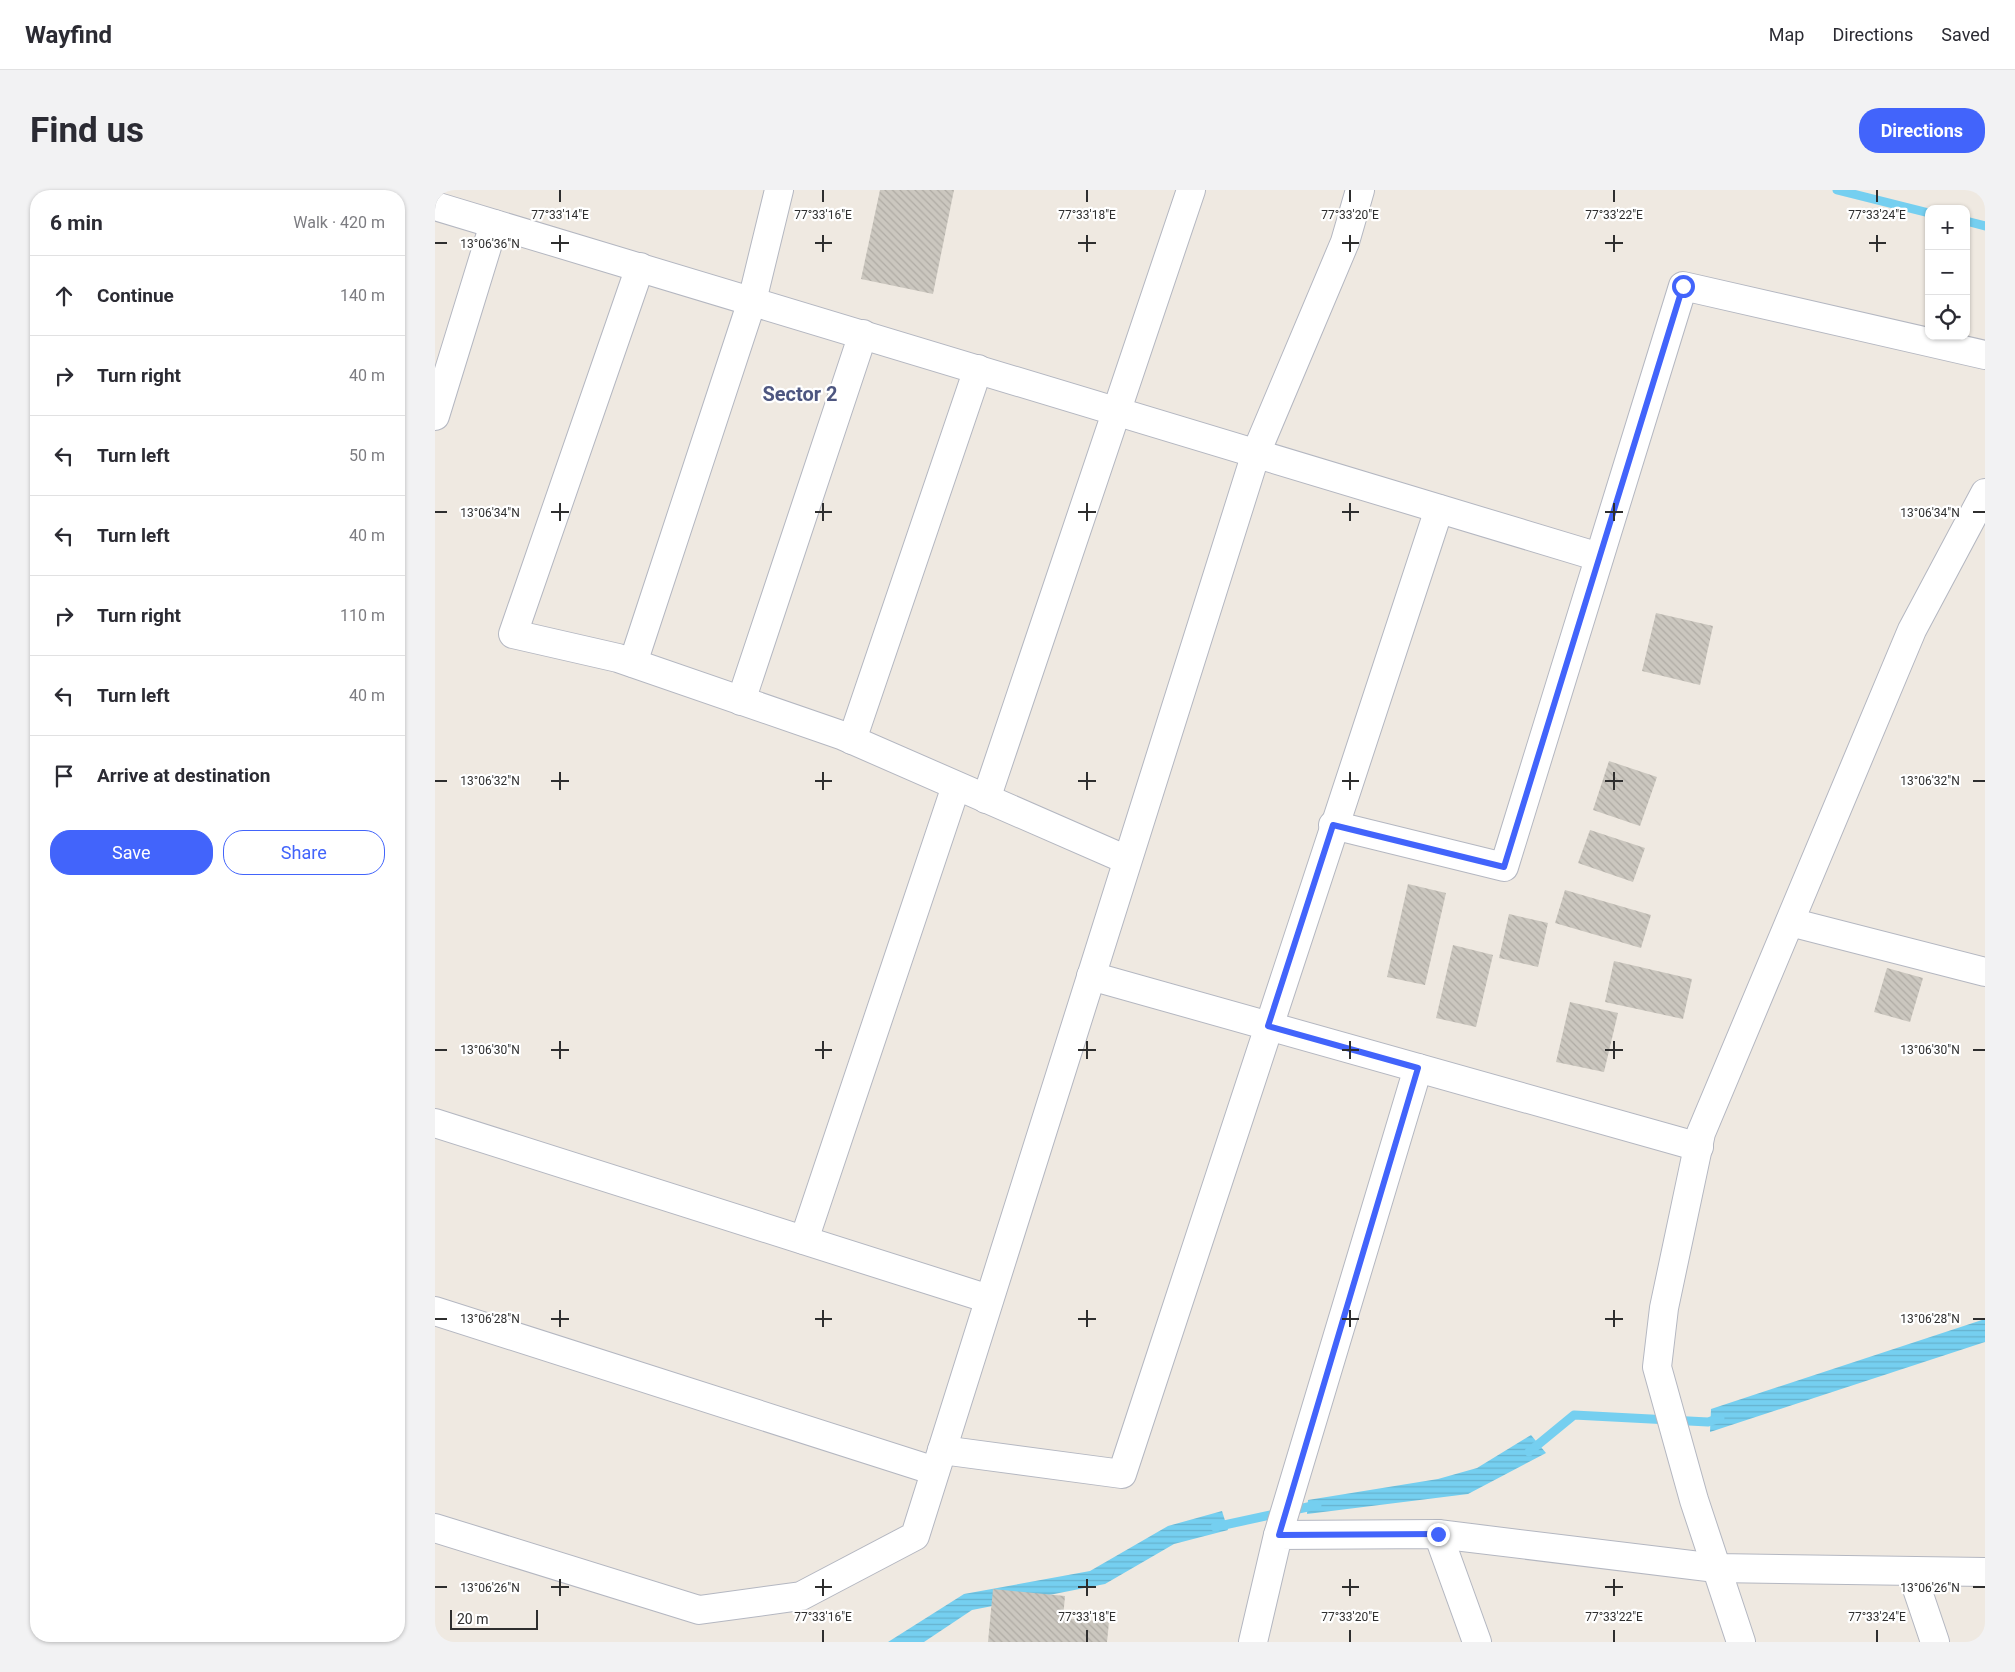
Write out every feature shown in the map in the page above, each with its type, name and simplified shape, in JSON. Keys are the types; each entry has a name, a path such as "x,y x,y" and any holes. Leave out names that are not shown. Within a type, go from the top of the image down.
{"street":[{"path":"633,663 753,301 779,190"},
{"path":"986,799 1191,190"},
{"path":"435,1528 699,1610 801,1596 915,1536 1256,453 1345,242 1360,190"},
{"path":"435,206 1599,557"},
{"path":"435,416 494,224"},
{"path":"640,267 513,634 633,663 852,740 1127,860"},
{"path":"1333,825 1504,867 1683,286 1985,355"},
{"path":"741,701 863,334"},
{"path":"852,740 978,369"},
{"path":"1741,1642 1694,1500 1657,1367 1663,1308 1701,1133 1912,630 1985,493"},
{"path":"435,1311 938,1460 1122,1474 1333,825 1439,508"},
{"path":"804,1240 956,786"},
{"path":"1790,922 1985,972"},
{"path":"1091,976 1699,1147"},
{"path":"1253,1642 1279,1535 1418,1068"},
{"path":"435,1123 989,1299"},
{"path":"1279,1535 1438,1534 1716,1568 1985,1572"},
{"path":"1438,1534 1477,1642"},
{"path":"1911,1571 1935,1642"}],"water":[{"path":"1985,1319 1985,1342 1710,1432 1711,1409"},
{"path":"1531,1435 1546,1453 1468,1494 1307,1514 1308,1500 1438,1479 1477,1468"},
{"path":"1222,1511 1228,1530 1174,1544 1105,1584 972,1610 924,1642 888,1642 964,1594 1090,1571 1168,1526"}],"building":[{"path":"880,190 954,190 933,294 861,279"},
{"path":"1656,613 1713,626 1700,685 1642,671"},
{"path":"1609,761 1657,777 1640,826 1593,810"},
{"path":"1590,830 1645,848 1633,882 1578,863"},
{"path":"1408,884 1446,893 1425,985 1387,977"},
{"path":"1565,890 1651,915 1641,948 1555,923"},
{"path":"1509,914 1548,923 1538,967 1499,958"},
{"path":"1453,945 1493,955 1476,1027 1436,1018"},
{"path":"1614,961 1692,979 1683,1019 1605,1002"},
{"path":"1887,968 1923,978 1910,1022 1874,1012"},
{"path":"1570,1002 1618,1013 1604,1072 1556,1062"},
{"path":"993,1589 1065,1596 1063,1618 1109,1622 1107,1642 988,1642"}],"waterway":[{"path":"1837,190 1925,212"},
{"path":"1970,222 1985,226"},
{"path":"1529,1452 1574,1415 1708,1422 1720,1418"},
{"path":"1215,1527 1317,1505"}],"district":[{"name":"Sector 2","path":"800,394"}],"route":[{"path":"1438,1534 1279,1535 1418,1068 1268,1026 1333,825 1504,867 1683,286"}]}
